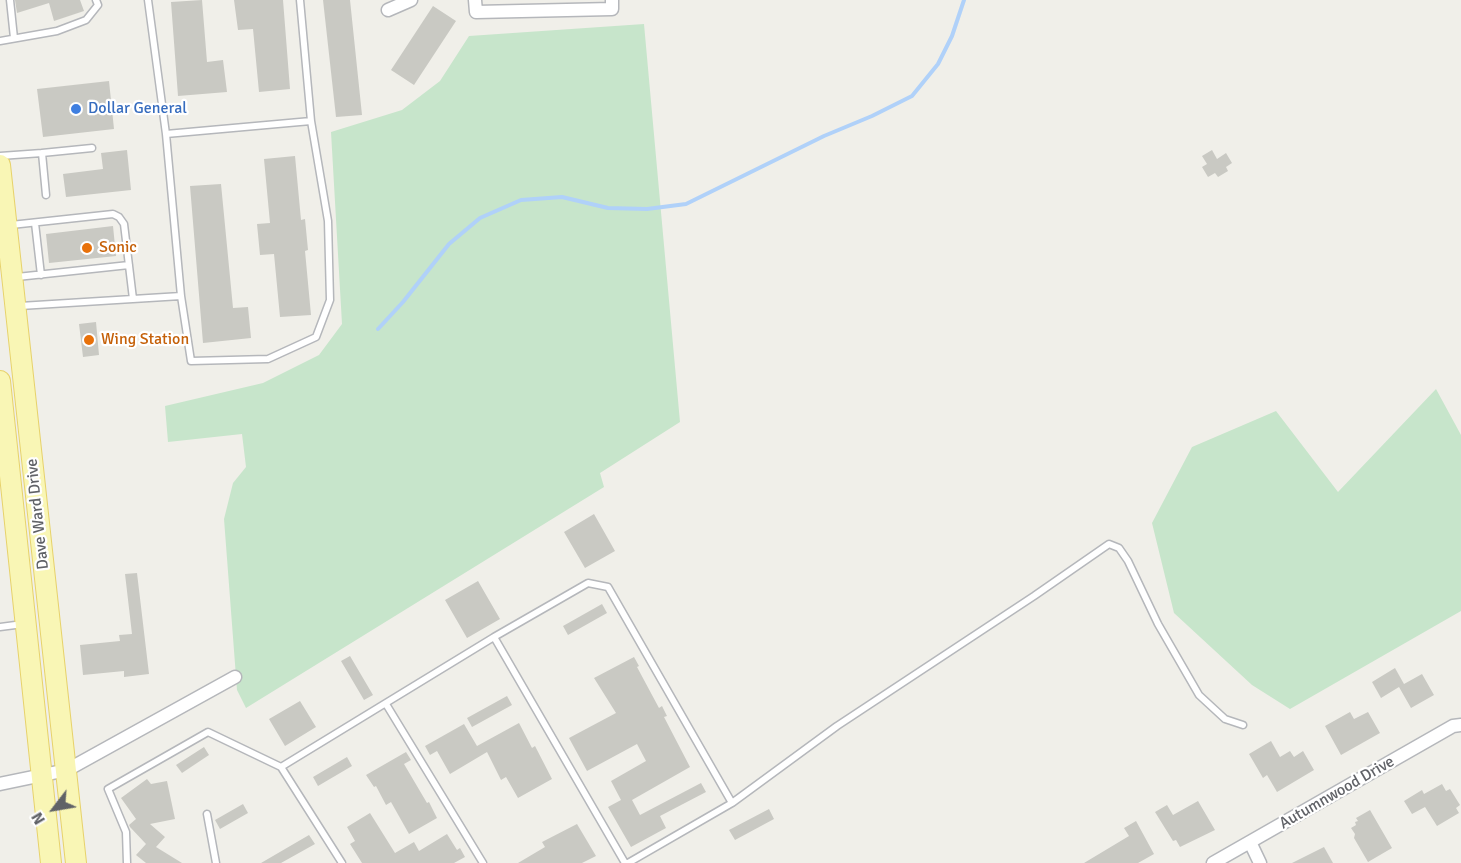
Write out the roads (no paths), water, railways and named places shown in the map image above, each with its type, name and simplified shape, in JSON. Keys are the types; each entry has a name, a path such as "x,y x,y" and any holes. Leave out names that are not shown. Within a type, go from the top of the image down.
{"main road":[{"name":"Dave Ward Drive","path":"0,165 76,863"},
{"name":"Dave Ward Drive","path":"0,381 5,476 25,624 51,863"}],"street":[{"path":"388,10 411,0"},
{"path":"476,6 612,9 612,0"},
{"path":"0,784 66,770 235,677"},
{"name":"Autumnwood Drive","path":"1213,863 1453,726 1461,726"},
{"path":"1250,842 1260,863"}],"lane":[{"path":"10,0 14,39"},
{"path":"0,41 57,31 86,20 98,5 96,0"},
{"path":"148,0 166,134 181,296 191,361 268,359 316,337 330,300 328,221 311,121 300,0"},
{"path":"166,134 311,121"},
{"path":"0,156 92,148"},
{"path":"42,153 46,195"},
{"path":"7,226 113,214 119,217 124,224 134,299"},
{"path":"35,223 40,275"},
{"path":"12,278 129,265"},
{"path":"15,306 181,296"},
{"path":"494,637 626,863 732,803 846,720 1027,602 1109,544 1119,548 1128,561 1158,624 1199,695 1225,719 1243,725"},
{"path":"281,767 494,637 588,583 608,587 732,803"},
{"path":"0,627 25,624"},
{"path":"386,704 483,863"},
{"path":"127,863 126,832 108,789 208,732 281,767 342,863"},
{"path":"207,814 216,863"}],"waterway":[{"path":"378,329 403,302 449,244 480,218 521,200 562,197 608,208 647,209 686,204 824,136 912,96 938,64 952,36 964,0"}],"place":[{"name":"Dollar General","path":"76,109"},
{"name":"Sonic","path":"87,248"},
{"name":"Wing Station","path":"89,340"}]}
